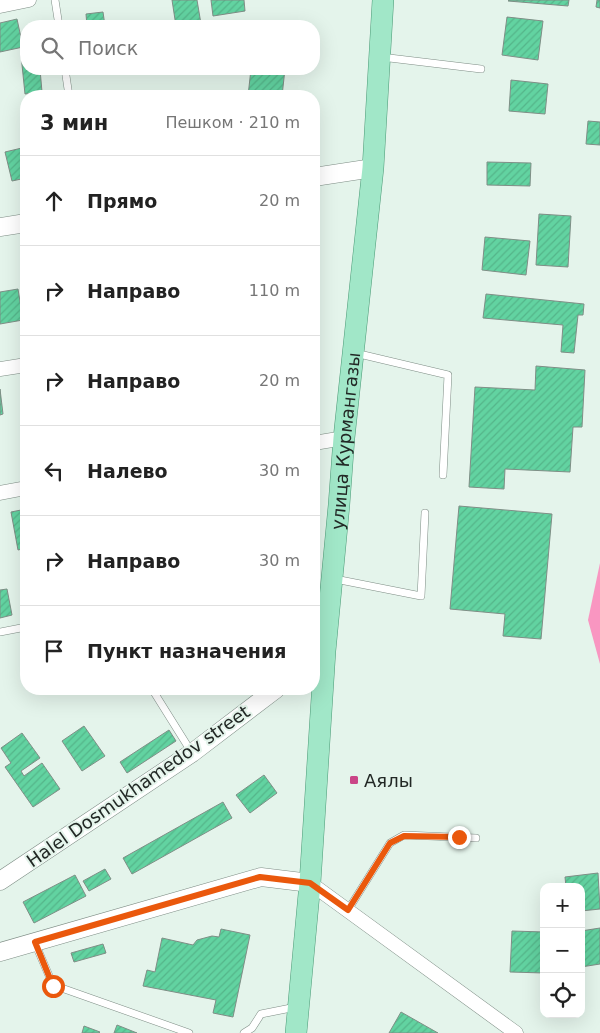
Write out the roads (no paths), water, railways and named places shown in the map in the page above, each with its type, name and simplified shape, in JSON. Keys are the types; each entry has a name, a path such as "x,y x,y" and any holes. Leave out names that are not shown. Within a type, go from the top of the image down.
{"main road":[{"name":"улица Курмангазы","path":"320,649 332,578 352,353 373,168 378,57 383,0"},
{"name":"улица Курмангазы","path":"296,1033 310,883 317,695"}],"street":[{"path":"0,6 29,0"},
{"path":"320,176 373,168"},
{"path":"0,227 20,223"},
{"path":"0,369 20,366"},
{"path":"320,442 344,438"},
{"path":"0,493 20,489"},
{"name":"Halel Dosmukhamedov street","path":"0,882 192,753 268,695"},
{"path":"0,952 260,877 310,883 516,1033"}],"lane":[{"path":"55,0 57,20"},
{"path":"378,57 481,69"},
{"path":"66,75 68,90"},
{"path":"352,353 448,375 443,475"},
{"path":"332,578 421,596 425,513"},
{"path":"0,632 20,628"},
{"path":"156,695 192,753"},
{"path":"348,910 390,843 404,836 476,838"},
{"path":"35,942 53,986 189,1033"},
{"path":"244,1033 252,1028 261,1014 299,1006"}],"place":[{"name":"Аялы","path":"354,780"}]}
